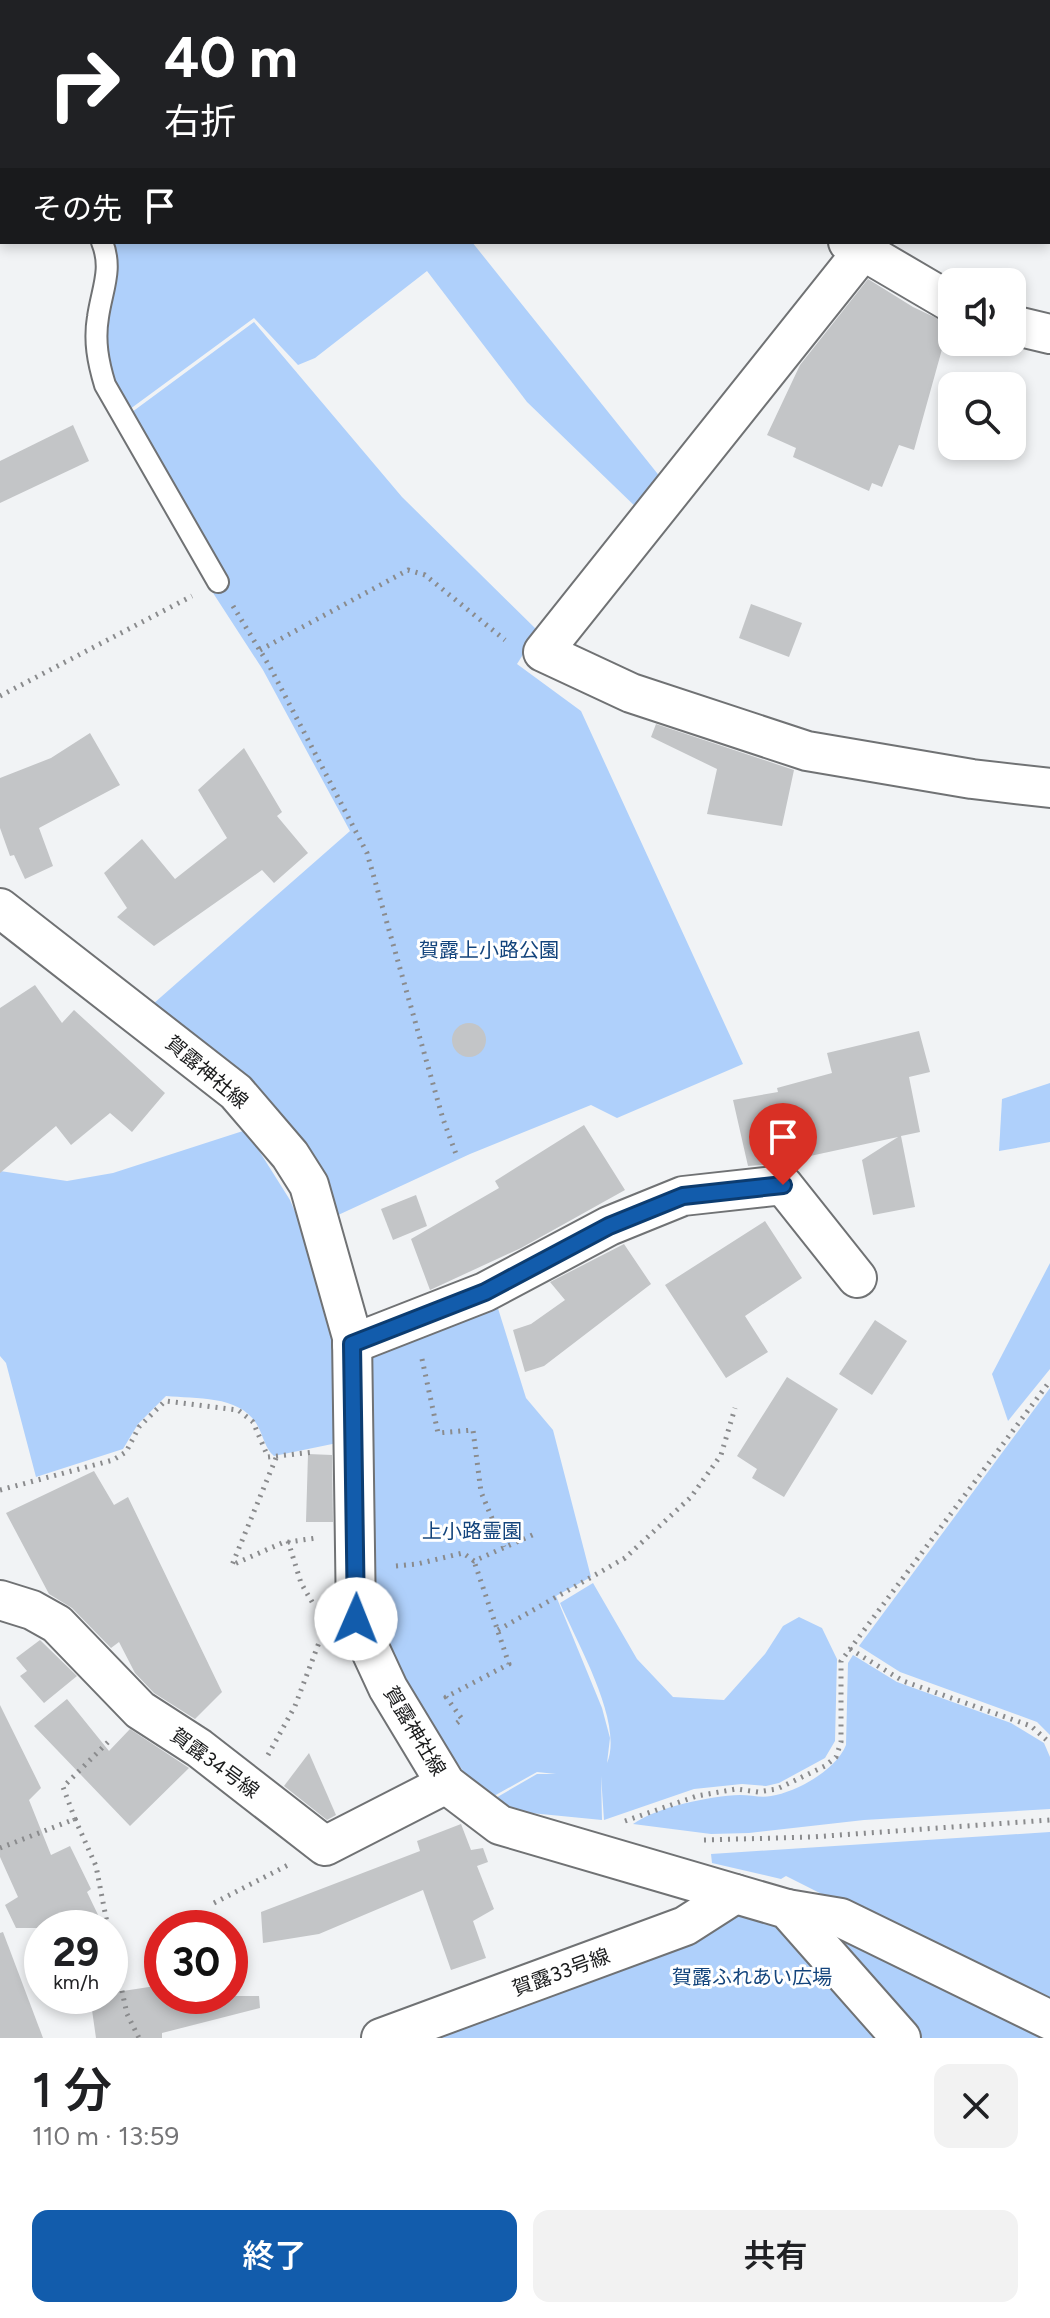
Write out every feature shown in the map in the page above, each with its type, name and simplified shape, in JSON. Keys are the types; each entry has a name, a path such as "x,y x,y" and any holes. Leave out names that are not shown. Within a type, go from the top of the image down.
{"street":[{"path":"938,295 855,247 543,652 631,693 807,751 972,779 1050,788"},
{"path":"1026,328 1050,334"},
{"name":"賀露神社線","path":"0,908 236,1092 276,1137 309,1185 352,1344 356,1619 388,1688 446,1784 500,1825 787,1909 841,1918 1050,2020"},
{"path":"352,1344 485,1292 609,1226 683,1196 783,1185 857,1278"},
{"name":"賀露34号線","path":"0,1600 32,1610 57,1624 140,1710 199,1748 325,1846"},
{"path":"325,1846 446,1784"},
{"name":"賀露33号線","path":"381,2038 685,1926 735,1894"},
{"path":"787,1909 901,2038"}],"lane":[{"path":"103,244 108,257 107,281 98,317 96,357 105,385 218,582"}],"path":[{"path":"260,650 408,570 425,575 524,656 543,652"},
{"path":"0,696 218,582 260,650 367,853 443,1119 456,1154"},
{"path":"413,1319 438,1433 473,1430 481,1492 504,1547"},
{"path":"620,1825 631,1817 697,1796 736,1789 758,1792 777,1789 825,1766 836,1757 841,1742 841,1661 1050,1381"},
{"path":"0,1490 113,1460 126,1452 139,1427 165,1401 238,1410 253,1422 268,1457 352,1446"},
{"path":"498,1630 625,1558 691,1497 721,1455 735,1408"},
{"path":"276,1458 232,1565 288,1541 357,1550 417,1564 463,1553 474,1561 509,1664 446,1697 462,1719 423,1745"},
{"path":"474,1561 537,1533"},
{"path":"288,1541 301,1583 319,1614"},
{"path":"250,1788 295,1706 320,1641 319,1628"},
{"path":"850,1649 903,1681 1031,1726 1050,1743"},
{"path":"105,1910 96,1866 63,1787 140,1710"},
{"path":"0,1848 75,1819"},
{"path":"702,1840 812,1837 1050,1820"},
{"path":"214,1903 325,1846"},
{"path":"127,2014 139,2038"}],"green space":[{"path":"109,244 474,244 665,483 641,512 527,402 427,271 315,358 298,365 254,318 126,412 108,376 103,345"},
{"name":"賀露上小路公園","path":"254,322 402,497 538,631 517,664 581,711 743,1064 617,1118 591,1105 470,1154 336,1216 153,1004 350,831 263,670 204,579 219,572 128,415"},
{"path":"1050,1083 1050,1142 999,1151 1002,1099"},
{"path":"246,1130 290,1200 304,1233 337,1345 342,1442 274,1456 256,1423 239,1407 216,1400 166,1396 138,1424 123,1449 36,1477 6,1363 0,1356 0,1171 67,1181 113,1173"},
{"path":"1050,1263 1050,1369 1008,1421 992,1374"},
{"name":"上小路霊園","path":"496,1302 526,1398 553,1430 591,1577 556,1596 602,1708 610,1738 596,1683 560,1603 593,1583 637,1659 673,1697 724,1700 765,1654 783,1626 799,1617 822,1628 837,1659 835,1741 825,1758 779,1783 694,1789 604,1820 601,1776 602,1820 501,1810 487,1803 537,1774 556,1774 537,1772 485,1801 423,1716 370,1613 370,1354"},
{"path":"1050,1388 1050,1735 1037,1722 900,1672 859,1646"},
{"path":"853,1655 897,1682 1011,1723 1044,1743 1050,1757 1050,1809 864,1820 749,1833 711,1834 633,1824 656,1812 699,1800 781,1794 804,1785 825,1771 846,1745 848,1663"},
{"path":"1050,1832 1050,2009 786,1876 781,1879 712,1863 711,1854"},
{"name":"賀露ふれあい広場","path":"751,1911 779,1922 885,2038 419,2038 592,1975"},
{"path":"837,1934 1050,2038 920,2038 836,1941"}],"building":[{"path":"868,279 938,319 940,356 914,450 899,445 882,487 872,483 869,491 793,457 796,448 767,435 800,365"},
{"path":"73,425 89,461 0,503 0,461"},
{"path":"751,604 802,623 789,657 739,638"},
{"path":"656,724 794,770 782,826 707,814 717,769 651,737"},
{"path":"90,733 120,785 39,828 53,866 25,879 14,855 10,856 0,828 0,778 51,758"},
{"path":"244,748 282,812 277,816 308,853 274,883 262,870 154,946 117,917 127,908 104,873 142,839 175,879 227,838 198,790"},
{"path":"35,985 62,1023 74,1010 165,1093 132,1132 110,1113 71,1145 56,1126 0,1173 0,1008"},
{"path":"469,1023 481,1028 486,1040 481,1052 469,1057 457,1052 452,1040 457,1028"},
{"path":"919,1031 930,1072 909,1077 920,1132 901,1136 915,1207 873,1215 862,1160 898,1137 773,1164 748,1166 733,1100 778,1092 777,1088 832,1073 827,1053"},
{"path":"584,1125 625,1190 521,1248 430,1290 411,1239 499,1188 495,1181"},
{"path":"416,1195 427,1226 393,1240 381,1209"},
{"path":"765,1221 802,1278 745,1316 768,1352 726,1378 665,1285"},
{"path":"624,1244 651,1284 544,1366 525,1372 513,1330 531,1324 565,1300 550,1282"},
{"path":"875,1320 907,1341 872,1395 839,1374"},
{"path":"787,1377 838,1409 784,1497 752,1478 757,1469 737,1456"},
{"path":"308,1454 332,1455 333,1522 306,1522"},
{"path":"94,1471 114,1505 128,1497 222,1692 195,1719 154,1693 135,1673 119,1642 111,1648 72,1608 49,1594 6,1513"},
{"path":"40,1640 77,1676 44,1703 20,1676 27,1671 16,1658"},
{"path":"67,1699 109,1751 130,1729 189,1768 130,1826 34,1726"},
{"path":"0,1705 41,1788 29,1800 51,1855 70,1846 91,1889 87,1892 96,1910 24,1910 24,1928 16,1928 5,1905 18,1897 0,1857"},
{"path":"309,1753 336,1815 327,1820 284,1786"},
{"path":"461,1824 471,1850 483,1848 488,1862 477,1866 494,1909 473,1921 486,1958 451,1970 423,1890 319,1934 263,1943 261,1912 420,1851 417,1841"},
{"path":"3,1932 24,1988 24,2014 34,2014 43,2038 0,2038 0,1933"},
{"path":"144,1988 144,2014 236,2014 162,2033 162,2038 96,2038 93,2014 128,2014 128,1990"},
{"path":"248,1996 259,1996 260,2008 248,2011"}],"route":[{"path":"356,1619 352,1344 485,1292 609,1226 683,1196 783,1185"}]}
